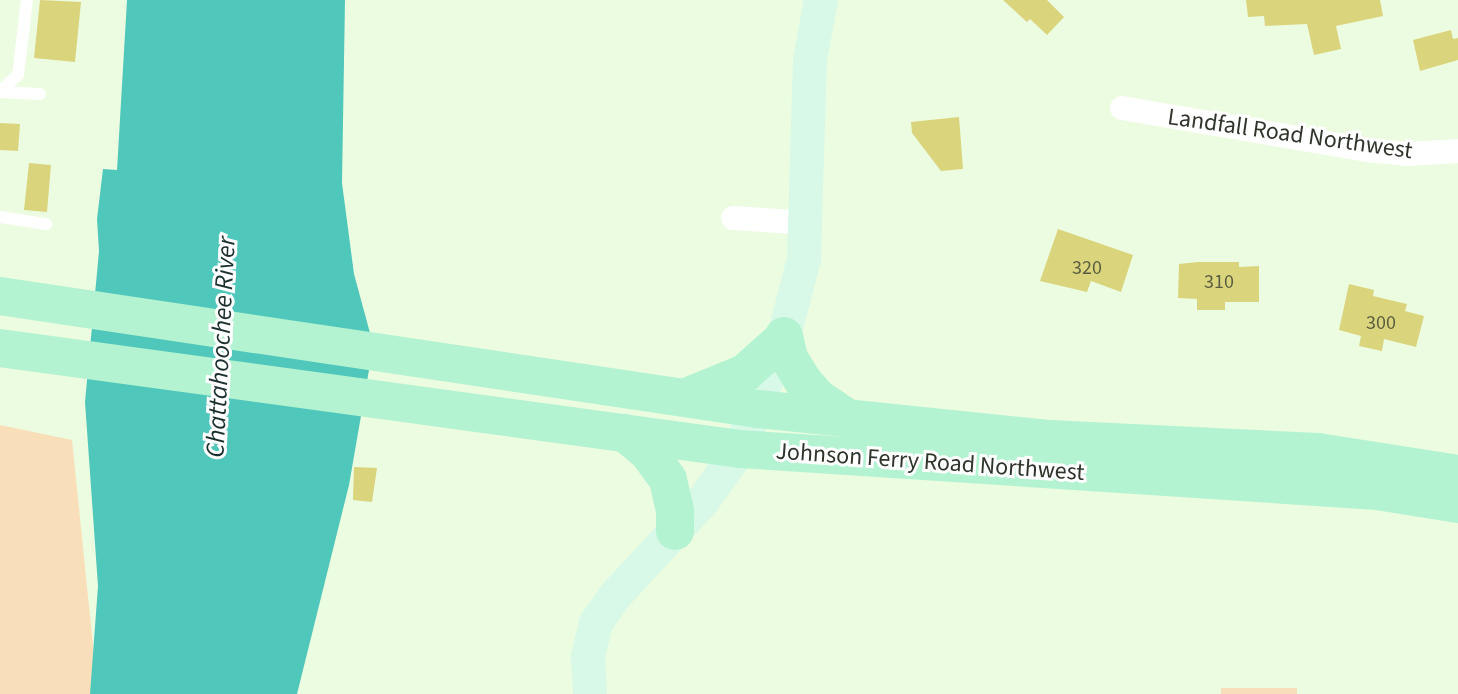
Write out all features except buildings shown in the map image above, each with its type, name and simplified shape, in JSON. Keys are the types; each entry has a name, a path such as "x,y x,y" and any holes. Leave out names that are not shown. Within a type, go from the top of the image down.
{"main road":[{"name":"Johnson Ferry Road Northwest","path":"0,296 758,409 1050,439 1318,452 1458,474"},
{"path":"683,398 745,373 783,338 789,358 803,381 818,398 849,419"},
{"name":"Johnson Ferry Road Northwest","path":"17,351 740,449 1377,491 1458,504"},
{"path":"625,433 648,452 668,480 675,511 675,531"}],"street":[{"path":"590,694 588,657 596,623 614,597 703,501 740,449 783,338 804,259 808,223 810,60 821,0"},
{"name":"Landfall Road Northwest","path":"1122,108 1368,150 1408,154 1458,151"},
{"path":"733,218 808,223"}],"lane":[{"path":"0,91 18,75 27,0"},
{"path":"0,91 40,94"},
{"path":"0,217 46,224"}],"shaded area":[{"path":"0,425 72,440 98,694 0,694"},
{"path":"1221,688 1297,688 1297,694 1221,694"}],"water":[{"name":"Chattahoochee River","path":"127,0 345,0 342,183 354,274 370,333 370,364 349,485 297,694 90,694 98,586 85,402 103,169 117,170"}]}
